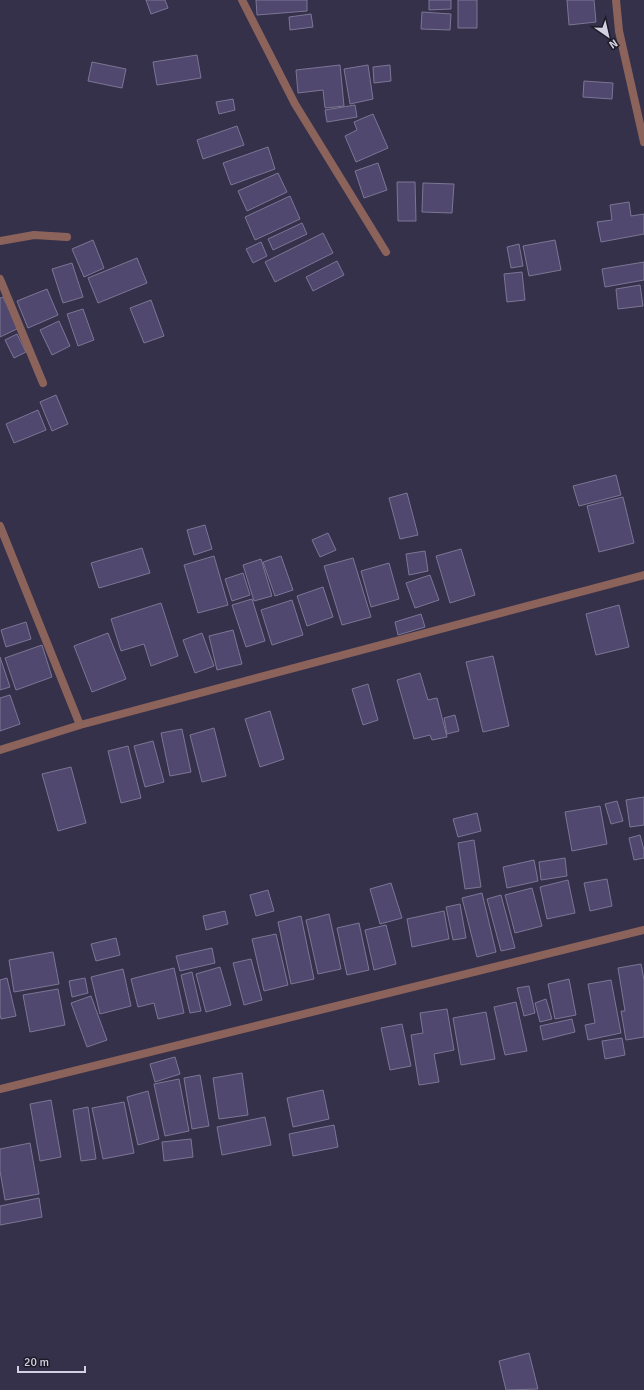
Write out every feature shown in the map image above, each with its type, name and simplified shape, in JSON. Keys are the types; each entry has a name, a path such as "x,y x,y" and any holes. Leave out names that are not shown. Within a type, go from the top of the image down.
{"street":[{"path":"242,0 295,104 386,252"},
{"path":"616,0 619,32 644,142"},
{"path":"0,241 34,235 67,237"},
{"path":"0,279 43,383"},
{"path":"0,526 80,725"},
{"path":"0,750 80,725 644,575"},
{"path":"0,1089 644,930"}],"building":[{"path":"146,0 165,0 168,8 151,14"},
{"path":"256,0 307,0 307,11 257,15"},
{"path":"429,0 451,0 451,9 429,10"},
{"path":"458,0 477,0 477,28 458,28"},
{"path":"567,0 594,0 596,22 569,25"},
{"path":"422,12 451,14 450,30 421,29"},
{"path":"311,14 313,27 290,30 289,17"},
{"path":"197,55 201,78 157,85 153,62"},
{"path":"92,62 126,69 122,88 88,81"},
{"path":"340,65 344,106 325,108 323,90 298,93 296,70"},
{"path":"368,65 373,99 350,104 344,69"},
{"path":"390,65 391,81 374,83 373,67"},
{"path":"584,81 613,83 612,99 583,97"},
{"path":"233,99 235,110 219,114 216,102"},
{"path":"355,105 357,117 327,122 325,110"},
{"path":"373,114 388,148 356,162 345,136 357,130 354,122"},
{"path":"237,126 244,145 203,159 197,140"},
{"path":"268,147 275,169 231,185 223,163"},
{"path":"378,163 387,190 364,198 355,171"},
{"path":"278,173 287,192 247,211 238,191"},
{"path":"397,182 415,182 416,221 398,221"},
{"path":"423,183 454,184 452,213 422,212"},
{"path":"290,196 300,219 255,240 245,217"},
{"path":"629,202 631,216 644,214 644,234 601,242 597,222 612,220 610,205"},
{"path":"302,223 307,234 273,250 268,239"},
{"path":"323,233 333,253 275,282 265,262"},
{"path":"93,240 104,268 84,277 72,249"},
{"path":"555,240 561,270 529,276 523,246"},
{"path":"261,242 267,256 253,263 246,249"},
{"path":"519,244 523,266 511,268 507,247"},
{"path":"137,258 147,283 98,303 88,278"},
{"path":"337,261 344,275 313,291 306,277"},
{"path":"644,262 644,280 605,287 602,269"},
{"path":"72,263 83,297 63,303 52,269"},
{"path":"522,272 525,300 507,302 504,274"},
{"path":"640,285 643,306 618,309 616,289"},
{"path":"47,289 58,315 28,328 17,301"},
{"path":"3,297 19,328 0,337 0,298"},
{"path":"151,300 164,336 144,343 130,308"},
{"path":"83,309 94,340 78,346 67,314"},
{"path":"59,321 70,346 52,355 40,330"},
{"path":"17,334 26,352 14,358 5,340"},
{"path":"56,395 68,424 52,431 40,402"},
{"path":"38,410 46,430 14,443 6,424"},
{"path":"616,475 621,495 579,506 573,486"},
{"path":"407,493 418,535 400,539 389,498"},
{"path":"623,497 634,543 599,552 587,506"},
{"path":"205,525 212,549 194,555 187,530"},
{"path":"328,533 336,550 320,557 312,540"},
{"path":"142,548 150,573 99,588 91,563"},
{"path":"461,549 475,595 450,603 436,556"},
{"path":"425,551 428,571 409,575 406,554"},
{"path":"214,556 228,605 198,613 184,565"},
{"path":"281,556 293,590 275,596 263,562"},
{"path":"353,558 371,617 342,625 324,566"},
{"path":"261,559 272,596 254,601 243,565"},
{"path":"389,563 399,599 371,607 361,571"},
{"path":"243,573 250,595 232,601 225,579"},
{"path":"430,575 439,600 415,608 406,583"},
{"path":"323,587 333,617 307,626 297,596"},
{"path":"252,599 265,641 246,647 232,605"},
{"path":"292,600 303,635 272,645 261,610"},
{"path":"161,603 178,656 151,666 144,644 121,651 111,619"},
{"path":"619,605 629,647 596,655 586,614"},
{"path":"421,614 425,627 398,635 395,622"},
{"path":"26,622 31,639 6,647 1,630"},
{"path":"233,630 242,664 217,670 209,636"},
{"path":"108,633 126,679 92,692 74,646"},
{"path":"202,633 214,666 195,673 183,640"},
{"path":"42,645 52,677 16,690 5,658"},
{"path":"493,656 509,726 483,732 466,662"},
{"path":"0,657 10,687 0,690"},
{"path":"420,673 428,700 437,698 447,737 432,740 430,735 414,739 397,680"},
{"path":"368,684 378,720 363,725 352,689"},
{"path":"10,695 20,724 0,731 0,698"},
{"path":"270,711 284,759 260,767 245,719"},
{"path":"455,715 459,731 447,734 444,718"},
{"path":"214,728 226,776 202,782 190,735"},
{"path":"182,729 191,772 170,776 161,733"},
{"path":"153,741 164,782 145,787 134,746"},
{"path":"128,746 141,798 121,803 108,751"},
{"path":"71,767 86,823 58,831 42,774"},
{"path":"644,797 644,825 630,827 626,800"},
{"path":"617,801 623,821 611,824 605,804"},
{"path":"600,806 607,844 572,851 565,812"},
{"path":"477,813 481,831 458,837 453,819"},
{"path":"640,835 644,850 644,858 634,860 629,838"},
{"path":"474,840 481,887 465,889 458,843"},
{"path":"565,858 567,876 541,880 539,862"},
{"path":"534,860 538,881 507,888 503,867"},
{"path":"607,879 612,906 590,911 584,883"},
{"path":"568,880 575,913 547,919 540,887"},
{"path":"391,883 402,918 380,924 370,889"},
{"path":"532,888 542,926 515,933 505,895"},
{"path":"268,890 274,911 256,916 250,895"},
{"path":"482,893 496,952 477,957 462,898"},
{"path":"501,895 515,948 501,951 487,899"},
{"path":"460,904 466,938 453,940 446,907"},
{"path":"225,911 228,924 206,930 203,916"},
{"path":"444,911 449,939 412,947 407,919"},
{"path":"329,914 341,969 318,974 306,920"},
{"path":"301,916 314,979 291,984 278,922"},
{"path":"359,923 369,970 347,975 337,928"},
{"path":"386,925 396,964 374,970 365,930"},
{"path":"276,934 288,985 264,991 252,939"},
{"path":"116,938 120,955 96,961 91,944"},
{"path":"212,948 215,963 180,971 176,956"},
{"path":"53,952 59,984 14,992 9,960"},
{"path":"251,959 262,1000 244,1005 233,963"},
{"path":"641,964 644,980 644,1037 626,1040 621,1011 625,1011 618,968"},
{"path":"220,967 231,1005 206,1012 196,974"},
{"path":"174,968 184,1013 158,1019 154,1003 138,1007 131,979"},
{"path":"123,969 131,1006 100,1014 91,977"},
{"path":"192,972 201,1011 190,1013 181,975"},
{"path":"7,978 16,1016 1,1019 0,980"},
{"path":"85,978 88,993 72,997 69,981"},
{"path":"569,979 576,1015 555,1019 548,984"},
{"path":"611,980 621,1033 588,1040 585,1025 595,1023 588,984"},
{"path":"529,986 535,1013 524,1016 517,988"},
{"path":"58,989 65,1025 30,1032 23,995"},
{"path":"91,996 107,1040 87,1047 71,1003"},
{"path":"546,999 552,1019 540,1022 535,1003"},
{"path":"516,1002 527,1051 505,1055 494,1007"},
{"path":"447,1009 454,1050 434,1054 439,1082 419,1085 411,1035 423,1033 420,1013"},
{"path":"486,1012 495,1059 461,1065 453,1018"},
{"path":"572,1019 575,1032 543,1040 540,1026"},
{"path":"402,1024 411,1066 390,1070 381,1028"},
{"path":"622,1038 625,1055 605,1059 602,1041"},
{"path":"175,1057 180,1074 155,1082 150,1064"},
{"path":"242,1073 248,1115 219,1119 213,1078"},
{"path":"200,1075 209,1126 192,1129 184,1078"},
{"path":"179,1079 189,1131 165,1136 154,1084"},
{"path":"323,1090 329,1119 293,1127 287,1098"},
{"path":"148,1091 159,1139 138,1145 127,1097"},
{"path":"51,1100 61,1157 40,1161 30,1104"},
{"path":"124,1102 134,1153 103,1159 92,1108"},
{"path":"88,1107 96,1159 81,1161 73,1110"},
{"path":"265,1117 271,1145 222,1155 217,1127"},
{"path":"334,1125 338,1147 293,1156 289,1134"},
{"path":"191,1139 193,1157 164,1161 162,1142"},
{"path":"30,1143 39,1194 5,1200 0,1171 0,1149"},
{"path":"39,1198 42,1217 0,1225 0,1206"},
{"path":"529,1353 538,1389 506,1390 499,1361"}]}
